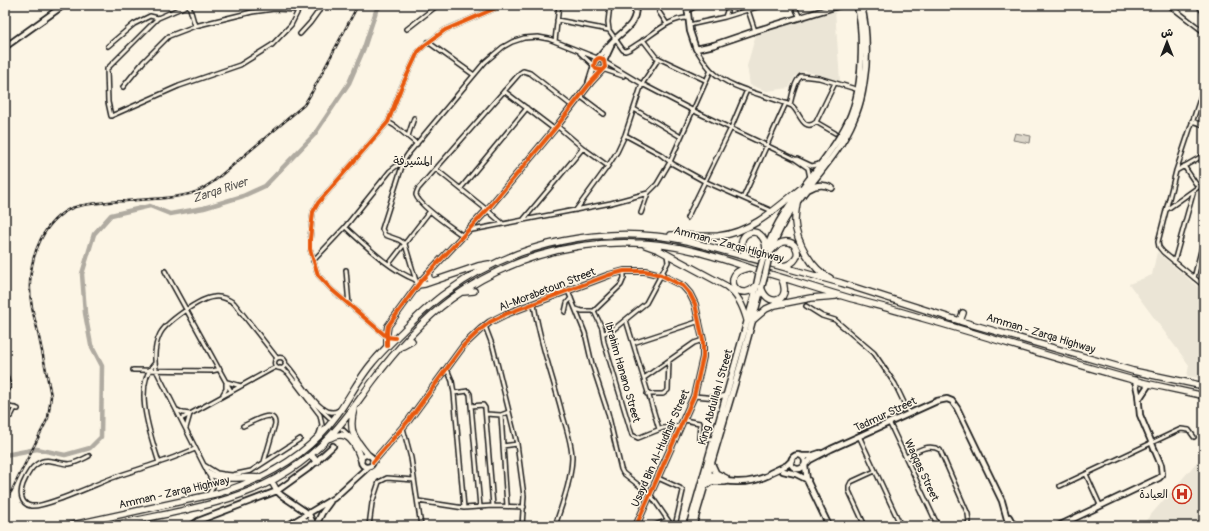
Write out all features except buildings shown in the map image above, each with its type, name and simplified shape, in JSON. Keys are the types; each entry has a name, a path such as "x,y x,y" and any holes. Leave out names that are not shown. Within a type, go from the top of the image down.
{"highway":[{"path":"655,236 724,235 746,228 803,190"},
{"path":"796,203 795,221 797,233 811,262 823,275 841,283"},
{"path":"749,258 743,251 741,242 748,233 754,232 760,234 764,239 768,250 779,242 791,242 796,248 798,255 795,262 788,265 778,266"},
{"name":"Amman - Zarqa Highway","path":"68,526 206,496 237,488 261,478 287,463 318,438 343,406 363,374 387,346 440,297 474,274 526,250 573,239 618,235 655,236 688,242 841,283 960,321 1133,371 1204,386"},
{"name":"Amman - Zarqa Highway","path":"110,526 219,502 242,495 272,482 294,469 312,455 328,439 342,424 399,348 427,318 459,293 506,267 554,251 598,243 658,244 688,250 1149,384 1204,396"},
{"path":"635,243 651,247 668,255 730,289 740,302 750,320 761,312 775,305 841,295"},
{"path":"554,251 556,257"},
{"path":"417,282 432,281 478,266 494,264"},
{"path":"498,278 500,273 506,267"},
{"path":"749,267 739,271 735,275 733,280 738,291 744,293 759,286 766,297 772,300 778,300 783,296 784,290 781,278"},
{"path":"428,274 432,281"},
{"path":"459,293 474,290"},
{"path":"960,321 963,313"},
{"path":"399,348 412,341"},
{"path":"356,404 352,421 352,430 368,455"},
{"path":"328,439 338,435 348,437 357,448 362,461"},
{"path":"312,455 317,462"},
{"path":"209,473 215,477 222,478 247,476 261,478"},
{"path":"272,482 277,491"}],"main road":[{"path":"768,250 810,178 816,173 820,164 835,145 845,128 853,109 860,78 864,40 857,5"},
{"path":"767,256 779,219 845,138 858,109 865,78 862,5"},
{"path":"803,190 819,185 825,185 832,188"},
{"name":"King Abdullah I Street","path":"759,286 759,273 767,256"},
{"name":"King Abdullah I Street","path":"693,526 704,486 705,475 711,462 759,286 765,275 767,256"},
{"name":"King Abdullah I Street","path":"689,526 705,475 713,439 738,363"},
{"path":"711,462 716,472 727,480"},
{"path":"704,486 711,482 727,480"}],"street":[{"path":"5,47 64,5"},
{"path":"195,26 189,5 158,18 107,69 108,102 111,116 179,86 240,65 272,45 291,25 301,5"},
{"path":"312,5 320,10"},
{"path":"300,34 323,5"},
{"path":"407,29 438,5"},
{"path":"395,338 387,337 325,284 318,275 310,249 310,228 313,212 318,203 388,122 401,88 418,52 428,42 445,30 504,5"},
{"path":"555,41 559,5"},
{"path":"588,86 594,61 614,40 626,31 633,20 636,5"},
{"path":"687,5 692,41 711,70 727,81 747,90 788,104 797,110 805,124 811,125 816,122 836,83"},
{"path":"687,11 698,5"},
{"path":"725,17 729,5"},
{"path":"689,25 725,17 764,5"},
{"path":"794,5 800,18"},
{"path":"696,49 714,45 839,5"},
{"path":"1169,5 1204,32"},
{"path":"1198,5 1204,13"},
{"path":"610,6 608,22 609,30 614,40 625,51 667,24 680,19 688,18"},
{"path":"123,87 144,61 169,36 195,26 252,12 298,10"},
{"path":"748,10 755,31"},
{"path":"659,12 667,24"},
{"path":"108,46 134,24 150,16 158,18"},
{"path":"557,20 609,30"},
{"path":"313,261 345,227 390,171 404,160 474,75 491,57 503,47 524,38 538,37 555,41 577,51 601,58 632,79 692,110 812,166 820,164"},
{"path":"387,346 388,326 417,282 428,274 487,210 556,128 588,86 605,67 605,61 614,40"},
{"path":"643,40 652,53 658,58 705,80"},
{"path":"428,42 474,75"},
{"path":"577,51 596,69 632,79"},
{"path":"576,210 608,166 625,135 642,84 658,58"},
{"path":"641,213 648,194 657,184 670,162 682,137 705,80 711,70"},
{"path":"463,236 430,211 418,198 416,193 520,72 527,71 572,106"},
{"path":"743,198 800,76 814,77 858,90"},
{"path":"1204,87 1176,171 1158,244 1163,252 1204,286"},
{"path":"687,218 731,128 747,90"},
{"path":"504,91 608,166"},
{"path":"580,96 604,114"},
{"path":"1199,101 1204,103"},
{"path":"461,188 528,108"},
{"path":"634,109 682,137"},
{"path":"408,136 414,118"},
{"path":"1192,121 1204,125"},
{"path":"388,122 408,136 416,144"},
{"path":"816,122 835,133"},
{"path":"625,135 704,181 772,211"},
{"path":"524,219 583,148"},
{"path":"1176,171 1204,155"},
{"path":"796,159 808,168 810,178"},
{"path":"404,160 382,229 385,235 405,244 417,282"},
{"path":"1184,166 1198,187"},
{"path":"437,170 461,188 502,224"},
{"path":"1166,210 1204,183"},
{"path":"1174,262 1194,190"},
{"path":"467,231 611,203 648,194"},
{"path":"765,209 766,215"},
{"path":"389,264 430,211"},
{"path":"345,227 389,264 417,282"},
{"path":"1194,278 1204,239"},
{"path":"604,333 614,329 646,303 668,262 668,255"},
{"path":"668,262 675,259"},
{"path":"346,270 349,305"},
{"path":"165,271 231,391"},
{"path":"576,309 582,311 594,311 621,285 624,278 624,271"},
{"name":"Al-Morabetoun Street","path":"368,467 403,428 464,345 485,326 506,314 624,271 644,271 661,275"},
{"name":"Usayd Bin Al-Hudhair Street","path":"636,526 682,426 694,396 703,357 703,340 695,304 686,289 661,275"},
{"path":"568,292 585,333 593,368 605,402 621,469 623,473 650,494 674,526"},
{"path":"206,496 213,487 209,473 195,449 186,428 156,370 155,363 155,348 160,334 167,324 186,310 209,298 220,297 230,300 234,303 277,358 282,358 324,410 334,412 343,406"},
{"path":"565,312 566,305 571,298"},
{"path":"534,304 537,325 571,450 571,468 566,493 555,526"},
{"path":"806,306 822,316 837,321 872,351 895,384 909,413"},
{"name":"Ibrahim Hanano Street","path":"594,311 600,321 604,333 604,342 632,435 638,438 659,429 682,426"},
{"path":"626,320 644,378 647,394 659,429"},
{"path":"633,343 700,321"},
{"path":"485,326 493,347 517,444 524,496 522,526"},
{"path":"644,378 694,343 703,340"},
{"path":"270,370 277,358"},
{"path":"647,394 663,394 668,390 669,361"},
{"path":"155,363 150,370 144,390 144,404 159,463"},
{"path":"274,363 278,368 291,374 314,403 330,418"},
{"path":"181,418 270,370 284,366 285,363"},
{"path":"288,367 299,384"},
{"path":"133,370 212,371 220,369"},
{"path":"447,369 452,381 454,393 464,508"},
{"path":"286,371 320,415 322,425 318,438"},
{"path":"5,391 9,386 6,376"},
{"path":"1058,526 1161,477 1162,468 1140,415 1138,407 1139,399 1135,380"},
{"path":"226,381 241,386"},
{"path":"222,396 226,389 226,381"},
{"path":"1139,399 1149,384"},
{"path":"454,393 469,392 480,507"},
{"path":"694,396 722,398 727,394"},
{"path":"717,398 722,400 724,404"},
{"name":"Tadmur Street","path":"805,465 810,460 831,449 889,422 937,401 947,399 952,401 957,408 1002,501 1007,515"},
{"path":"5,406 17,408 11,416 5,417"},
{"path":"471,406 484,406 486,414 493,506"},
{"path":"176,409 183,413 190,414"},
{"path":"486,414 500,415 509,412"},
{"path":"186,428 190,414"},
{"path":"500,415 507,506"},
{"path":"243,426 266,416 271,416 274,419 275,424 264,462"},
{"path":"684,420 700,423 699,438 713,439"},
{"name":"Waqqas Street","path":"889,422 938,526"},
{"path":"403,428 408,445 421,526"},
{"path":"342,429 372,458 373,462"},
{"path":"1060,486 1183,429 1189,430 1194,437"},
{"path":"859,436 901,526"},
{"path":"204,465 219,474 232,474 253,470 300,439"},
{"path":"502,446 517,444"},
{"path":"191,526 198,521 277,491 317,462 334,446"},
{"path":"906,457 926,447 931,446 940,450 968,514 969,522 965,526"},
{"path":"358,475 362,461 359,447"},
{"path":"89,456 67,464 48,460 37,464 29,473 21,490 24,502 31,506 63,498 116,476 159,463 195,449"},
{"name":"Tadmur Street","path":"801,456 811,456 831,449"},
{"path":"362,461 368,455 382,452"},
{"path":"769,475 770,473 786,465 795,456 801,456 805,461 808,480 829,526"},
{"path":"792,460 792,465 808,480"},
{"path":"315,526 322,513 334,498 368,467 362,461"},
{"path":"705,475 727,480 750,482 783,471 802,468 805,465"},
{"path":"783,471 796,474 808,480"},
{"path":"865,526 849,491 849,486 851,482 876,471"},
{"path":"1086,474 1100,505"},
{"path":"369,526 372,503 379,482 387,478 414,480"},
{"path":"658,478 681,488 683,491 674,526"},
{"path":"277,491 280,495 309,514 315,526"},
{"path":"287,526 334,498"},
{"path":"418,501 464,508 524,506"},
{"path":"315,526 316,510"},
{"path":"1007,515 1009,526"},
{"path":"1007,515 1014,526"},
{"path":"298,520 305,520 315,526"},
{"path":"653,526 668,520"}],"shaded area":[{"path":"835,10 840,81 805,71 795,76 789,88 767,91 750,85 747,66 756,34"},
{"path":"1015,133 1031,136 1030,143 1013,140"},
{"path":"1157,252 1204,292 1204,379 1187,376 1189,365 1129,284 1152,275"},
{"path":"1204,454 1204,526 1141,526"}],"waterway":[{"name":"Zarqa River","path":"5,455 37,449 65,455 90,448 101,437 102,366 91,345 85,313 82,274 94,234 111,215 150,206 170,214 204,208 243,196 265,186 314,135 349,83 364,48 376,11 381,5"}],"railway":[{"path":"5,499 11,492 48,418 51,396 30,294 33,261 36,250 47,229 62,213 78,206 184,195 200,190 213,182 304,105 358,5"}],"cycle path":[{"path":"395,338 387,337 332,290 318,275 310,249 313,212 318,203 388,122 401,88 418,52 445,30 503,5"},
{"path":"387,346 388,326 420,282 487,210 557,126 591,82 605,67 604,61 600,58 595,61 594,66 596,69 601,70"},
{"path":"373,462 409,420 464,345 490,322 506,314 609,275 624,271 645,271 661,275 683,286 690,294 695,304 703,340 703,357 694,396 636,526"}],"place":[{"name":"العيادة","path":"1182,494"}],"district":[{"name":"المشيرفة","path":"413,161"}]}
